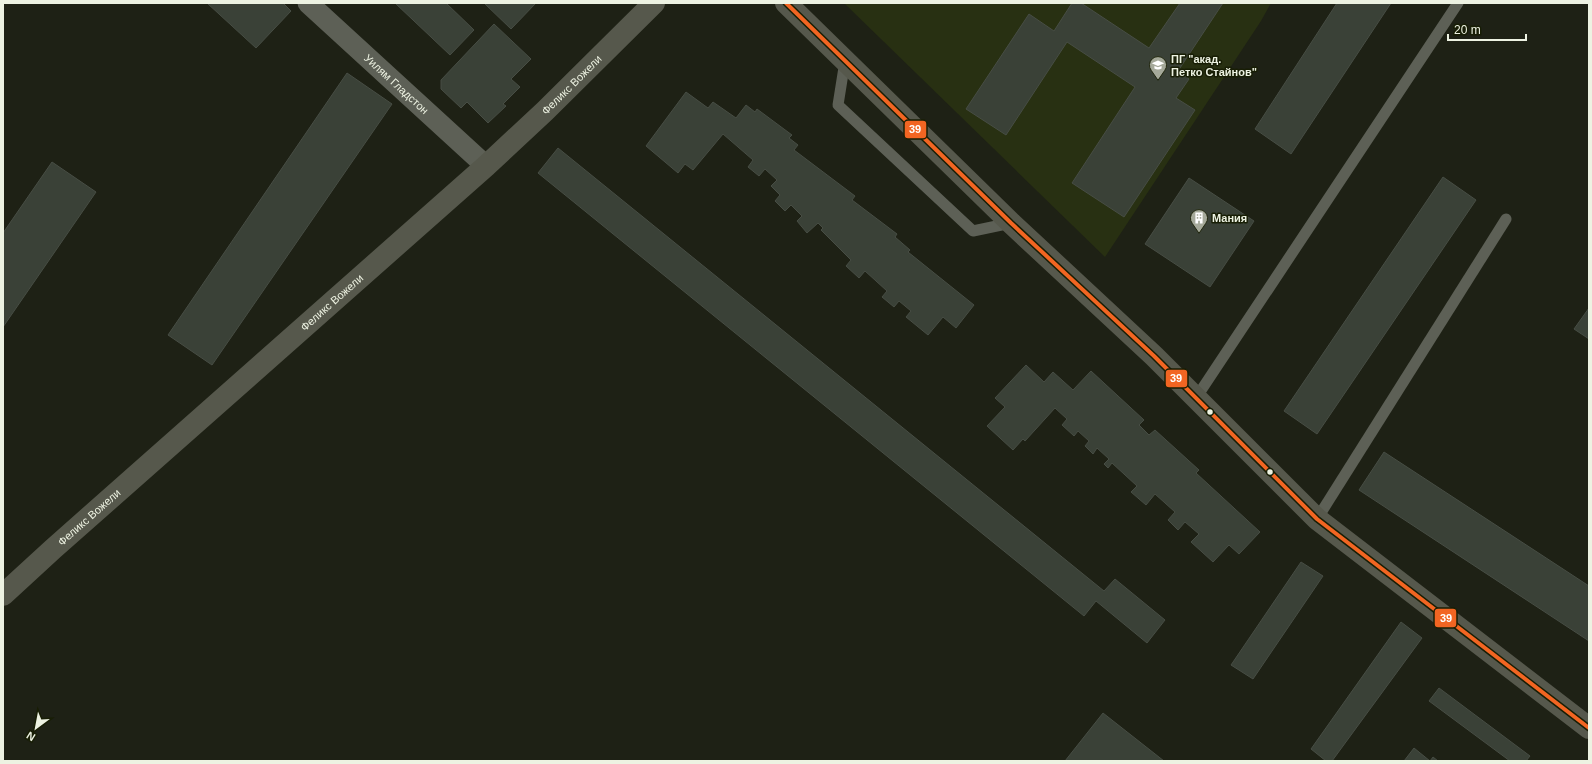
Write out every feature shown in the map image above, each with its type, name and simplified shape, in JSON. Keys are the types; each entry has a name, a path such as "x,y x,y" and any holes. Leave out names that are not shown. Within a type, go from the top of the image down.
{"street":[{"name":"Уилям Гладстон","path":"308,3 486,166"},
{"name":"Феликс Вожели","path":"3,595 486,166 545,111 654,3"},
{"path":"786,3 1011,223 1154,356 1317,519 1589,728"}],"lane":[{"path":"1196,398 1458,3"},
{"path":"845,61 838,105 973,231 1011,223"},
{"path":"1317,519 1506,219"}],"shaded area":[{"path":"844,3 1271,3 1261,21 1105,257"}],"building":[{"path":"207,3 283,3 291,11 256,48"},
{"path":"395,3 446,3 474,30 450,55"},
{"path":"484,3 536,3 511,29"},
{"path":"1072,3 1081,3 1149,48 1180,3 1223,3 1178,71 1189,79 1176,98 1195,110 1124,217 1072,183 1135,87 1067,42 1006,135 966,109 1029,14 1054,31"},
{"path":"1337,3 1391,3 1291,154 1255,129"},
{"path":"494,24 531,59 511,79 520,87 503,104 506,106 488,123 467,102 461,108 441,89 441,80"},
{"path":"347,73 392,104 212,365 168,335"},
{"path":"686,92 708,108 713,102 736,118 746,105 755,112 757,109 792,135 789,138 798,145 794,150 855,196 852,200 897,234 895,237 910,250 908,252 974,305 956,328 943,317 928,335 906,317 911,311 899,301 894,307 882,297 887,291 865,271 859,278 846,266 851,260 821,230 823,228 818,223 807,233 797,221 802,216 791,205 785,211 775,201 780,195 771,186 777,180 765,169 759,176 748,167 753,160 723,134 693,170 685,164 678,173 646,146"},
{"path":"558,148 1104,591 1115,579 1165,620 1147,643 1096,601 1084,616 538,173"},
{"path":"52,162 96,192 3,327 3,233"},
{"path":"1443,177 1476,200 1317,434 1284,411"},
{"name":"Мания","path":"1189,178 1254,221 1210,287 1145,244"},
{"path":"1589,308 1589,339 1574,329"},
{"path":"1026,365 1044,382 1053,372 1073,390 1091,371 1144,420 1139,425 1149,435 1155,430 1199,470 1196,473 1260,532 1239,554 1229,545 1213,562 1191,542 1199,534 1185,522 1178,530 1168,520 1175,512 1155,494 1146,505 1131,492 1137,486 1112,463 1108,468 1104,464 1109,459 1097,448 1093,454 1085,446 1089,441 1078,431 1074,436 1062,425 1067,419 1055,408 1025,441 1023,439 1013,450 987,426 1005,407 995,398"},
{"path":"1384,452 1589,586 1589,641 1359,490"},
{"path":"1301,562 1323,576 1253,679 1231,665"},
{"path":"1401,622 1422,638 1332,761 1326,761 1311,749"},
{"path":"1439,688 1530,756 1526,761 1510,761 1429,701"},
{"path":"1103,713 1164,761 1065,761"},
{"path":"1414,748 1430,761 1404,761"},
{"path":"1433,757 1438,761 1430,761"}],"transit line":[{"name":"39","path":"786,3 1011,223 1154,356 1317,519 1589,728"}],"place":[{"name":"ПГ \"акад. Петко Стайнов\"","path":"1158,80"},
{"name":"Мания","path":"1199,233"}]}
